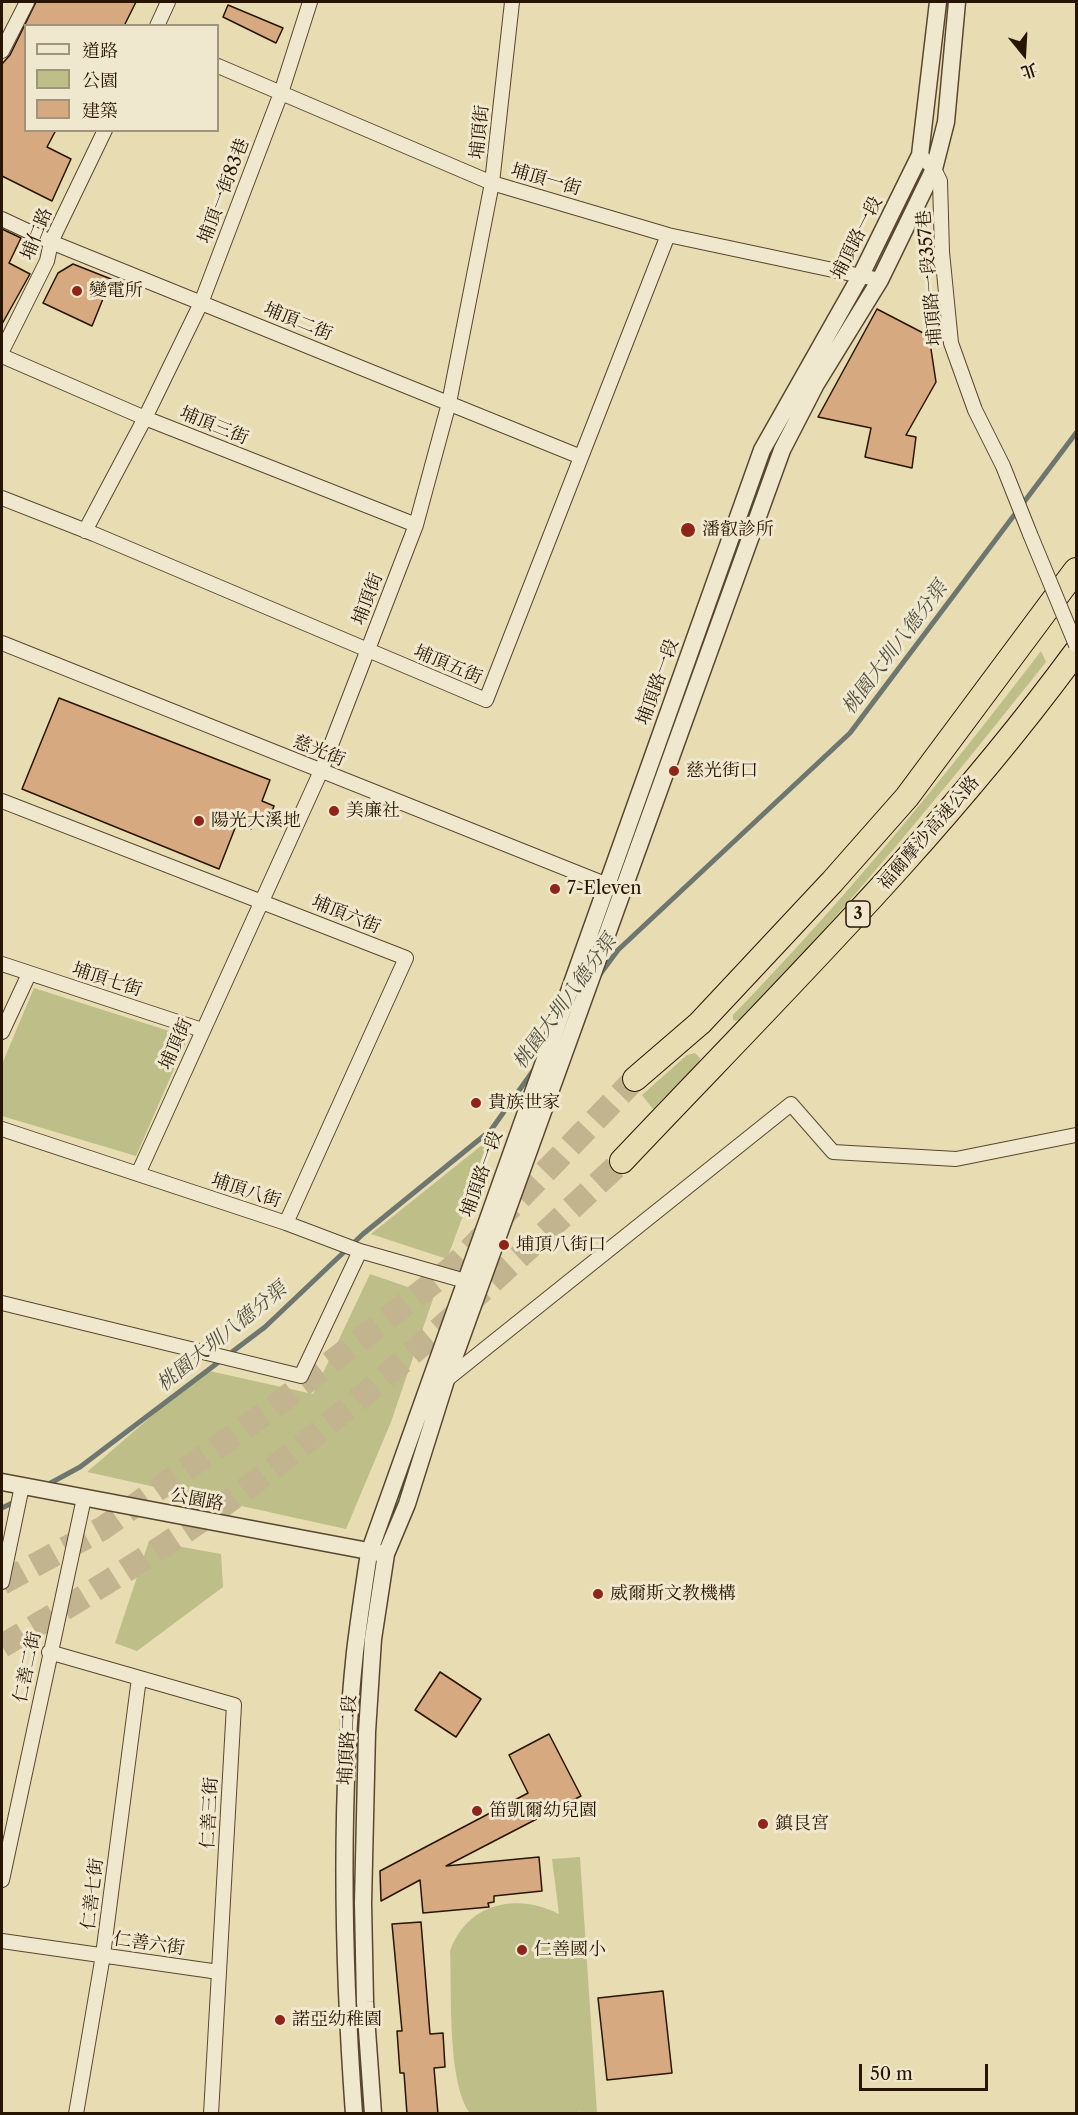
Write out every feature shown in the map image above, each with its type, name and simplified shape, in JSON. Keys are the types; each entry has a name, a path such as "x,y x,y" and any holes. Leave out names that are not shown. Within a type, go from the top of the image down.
{"highway":[{"name":"3","path":"635,1079 700,1023 832,882 907,797 1077,570"},
{"name":"福爾摩沙高速公路","path":"622,1161 936,828 1033,711 1077,652"},
{"path":"700,1023 731,1046"}],"street":[{"path":"2,51 27,2"},
{"path":"158,24 168,2"},
{"name":"埔頂一街83巷","path":"85,531 145,418 201,303 281,93 310,2"},
{"name":"埔頂街","path":"138,1174 321,771 416,525 449,403 492,183 512,2"},
{"name":"埔頂路一段","path":"446,1380 472,1282 606,885 762,450 861,275 920,155 938,2"},
{"name":"埔頂路一段","path":"426,1389 472,1282 623,891 782,450 816,384 880,280 934,169 946,122 957,2"},
{"name":"埔頂一街","path":"219,66 492,183 668,235 880,280"},
{"name":"埔仁路","path":"2,351 47,261 51,242 104,132"},
{"path":"920,155 934,169"},
{"name":"埔頂路一段357巷","path":"934,169 940,181 942,252 951,343 975,410 1003,466 1077,645"},
{"name":"埔頂二街","path":"2,219 51,242 581,457"},
{"name":"埔頂五街","path":"2,498 486,700 668,235"},
{"name":"埔頂三街","path":"2,356 145,418 416,525"},
{"name":"慈光街","path":"2,643 623,891"},
{"name":"埔頂六街","path":"2,801 406,958 286,1223"},
{"name":"埔頂七街","path":"2,963 29,974 202,1030"},
{"path":"2,1032 29,974"},
{"path":"446,1380 791,1104 833,1152 956,1159 1077,1135"},
{"name":"埔頂八街","path":"2,1129 286,1223 360,1251 472,1282"},
{"path":"2,1303 301,1376 360,1251"},
{"name":"埔頂路二段","path":"373,2114 365,2002 365,1815 377,1553 407,1504 446,1380"},
{"name":"埔頂路二段","path":"354,2114 348,2031 346,1920 347,1786 355,1653 377,1553 426,1389"},
{"name":"公園路","path":"2,1482 377,1553"},
{"path":"2,1582 22,1486"},
{"name":"仁善二街","path":"2,1880 49,1652 84,1498"},
{"name":"仁善三街","path":"49,1652 234,1705 211,2114"},
{"name":"仁善七街","path":"76,2114 103,1955 139,1678"},
{"name":"仁善六街","path":"2,1941 219,1972"}],"green space":[{"path":"1041,651 1046,662 897,845 740,1021 733,1020 733,1015 814,928 892,838"},
{"path":"34,988 188,1037 136,1156 2,1116 2,1064"},
{"path":"695,1053 700,1058 699,1063 653,1109 642,1095 687,1055"},
{"path":"492,1137 447,1259 371,1234"},
{"path":"370,1274 434,1296 391,1422 346,1529 87,1472 205,1370 313,1394"},
{"path":"149,1541 221,1554 223,1587 137,1651 115,1643"},
{"path":"580,1857 597,2113 580,2113 579,2111 577,2114 470,2113 457,2081 454,2059 450,1951 468,1922 481,1912 495,1906 511,1903 527,1904 543,1907 559,1914 552,1859"}],"building":[{"path":"36,2 136,2 125,24 25,24"},
{"path":"228,5 283,28 276,43 223,17"},
{"path":"24,26 24,132 55,132 47,147 71,159 52,201 2,176 2,64 10,55"},
{"path":"2,229 21,238 9,263 30,274 2,324"},
{"name":"變電所","path":"73,264 111,279 92,326 43,303 58,273"},
{"path":"877,309 929,336 936,382 906,435 916,437 912,468 865,457 871,428 818,417"},
{"name":"陽光大溪地","path":"59,698 270,780 262,801 274,806 269,820 256,816 251,829 237,823 219,869 22,789"},
{"path":"440,1672 481,1699 456,1737 415,1710"},
{"path":"549,1734 581,1796 446,1866 539,1857 542,1891 494,1896 494,1902 488,1903 489,1907 423,1913 420,1880 381,1901 380,1871 528,1793 509,1755"},
{"path":"421,1922 430,2034 443,2033 445,2067 434,2068 438,2114 407,2114 404,2073 400,2073 397,2031 402,2031 392,1924"},
{"path":"663,1991 672,2073 607,2080 598,1998"}],"waterway":[{"name":"桃園大圳八德分渠","path":"598,977 618,950 850,733 1076,433"},
{"name":"桃園大圳八德分渠","path":"45,1486 80,1467 265,1327 363,1234 491,1130 535,1068"},
{"name":"桃園大圳八德分渠","path":"2,1508 18,1500"}],"tunnel":[{"path":"2,1583 103,1528 274,1407 453,1267 635,1079"},
{"path":"2,1646 189,1529 296,1450 421,1345 622,1161"}],"place":[{"name":"變電所","path":"77,291"},
{"name":"潘叡診所","path":"688,530"},
{"name":"慈光街口","path":"674,771"},
{"name":"美廉社","path":"334,811"},
{"name":"陽光大溪地","path":"199,821"},
{"name":"7-Eleven","path":"555,889"},
{"name":"貴族世家","path":"476,1103"},
{"name":"埔頂八街口","path":"504,1245"},
{"name":"威爾斯文教機構","path":"598,1594"},
{"name":"笛凱爾幼兒園","path":"477,1811"},
{"name":"鎮艮宮","path":"763,1824"},
{"name":"仁善國小","path":"522,1950"},
{"name":"諾亞幼稚園","path":"280,2020"}]}
